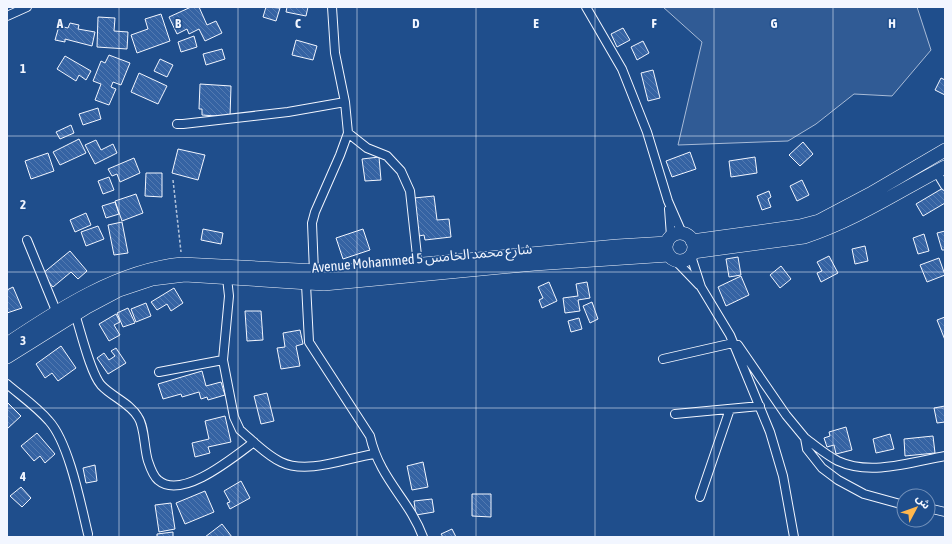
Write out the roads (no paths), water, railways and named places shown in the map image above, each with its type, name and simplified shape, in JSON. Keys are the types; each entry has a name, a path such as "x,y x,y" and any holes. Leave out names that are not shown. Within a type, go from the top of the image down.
{"main road":[{"name":"Avenue Mohammed 5 شارع محمد الخامس","path":"7,344 92,292 122,278 152,268 182,264 337,272 617,246 680,247 800,226 819,221 858,201 945,150"},
{"name":"Avenue Mohammed 5 شارع محمد الخامس","path":"7,357 75,314 119,290 152,279 185,275 306,284 344,283 534,264 680,247 804,237 870,208 941,169"}],"street":[{"path":"7,16 27,7"},
{"path":"314,272 312,223 315,212 348,133 345,102 335,54 332,7"},
{"path":"586,7 622,69 647,132 668,200 680,247 731,339 786,415 805,438 833,458 857,466 888,466 945,456"},
{"path":"177,124 288,112 345,102"},
{"path":"348,133 367,148 387,156 401,171 410,191 418,265"},
{"path":"941,169 945,186"},
{"path":"27,240 57,313"},
{"path":"680,247 701,287"},
{"path":"227,278 229,296 223,360 234,417 240,430 270,456 291,466 303,467 327,464 374,454"},
{"path":"306,284 309,342 370,436 374,454 388,480 418,522 423,537"},
{"path":"75,314 97,380 110,394 128,406 138,416 145,451 158,480 172,485 188,484 228,461 254,442"},
{"path":"663,359 731,339"},
{"path":"731,339 770,432 783,476 794,537"},
{"path":"159,372 223,360"},
{"path":"7,384 50,422 61,440 73,477 88,534"},
{"path":"675,414 760,406"},
{"path":"700,497 730,409"},
{"path":"805,438 808,449 817,463 838,480 864,494 896,503"}]}
